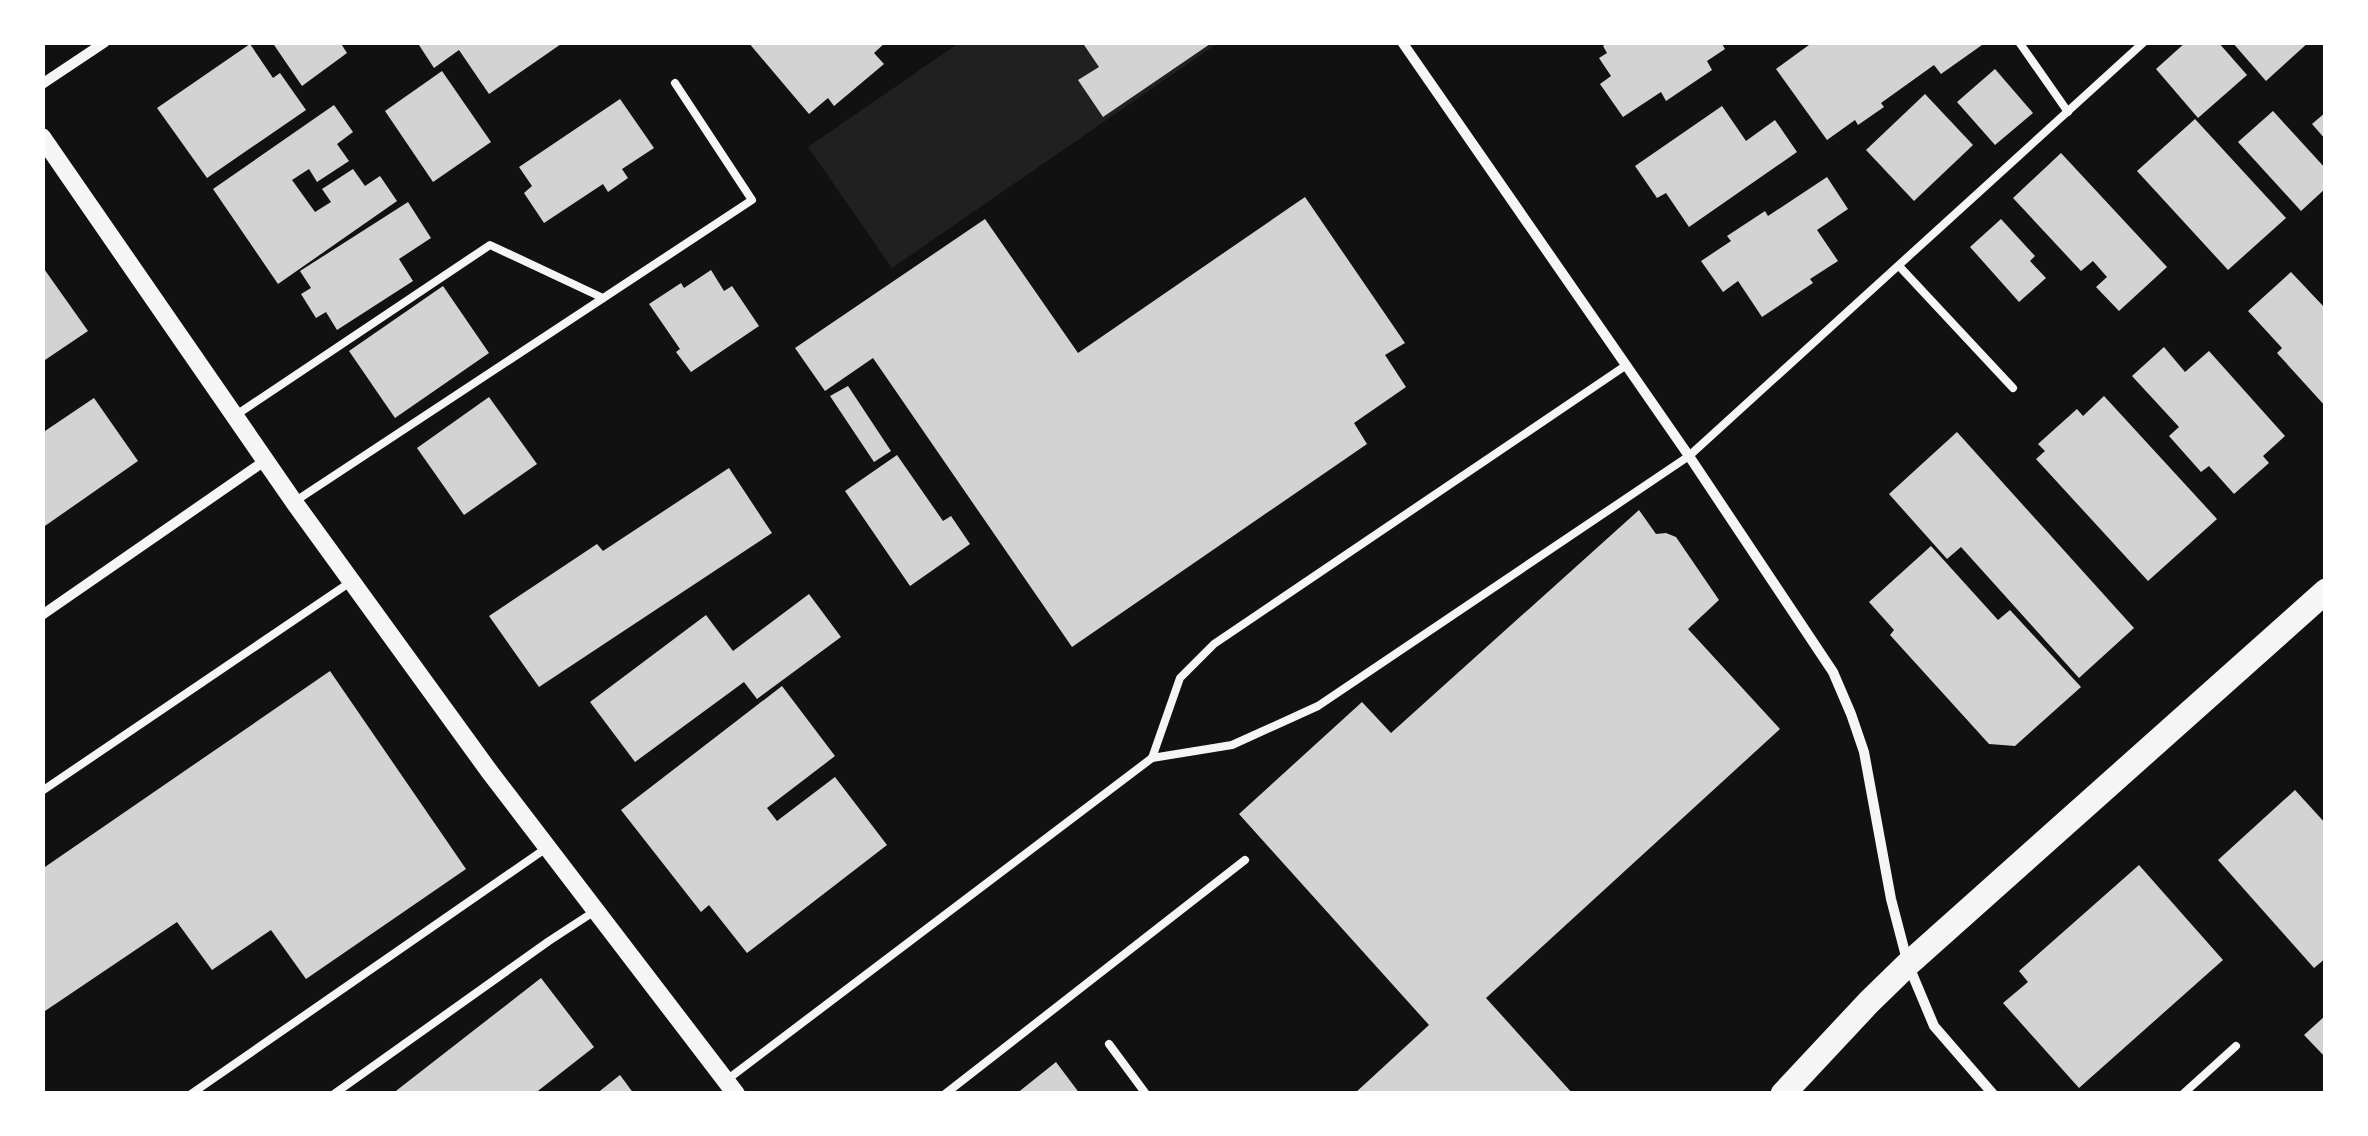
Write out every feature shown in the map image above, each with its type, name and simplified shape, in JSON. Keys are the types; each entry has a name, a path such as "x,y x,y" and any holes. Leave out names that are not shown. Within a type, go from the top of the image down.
{"main road":[{"path":"1783,1094 1908,964 2326,591"}],"street":[{"path":"42,84 105,42"},
{"path":"1402,42 1689,456 1833,672 1864,752 1908,964 1934,1026 1993,1094"},
{"path":"42,137 294,502 488,771 731,1087"},
{"path":"42,615 266,460"}],"lane":[{"path":"2020,42 2068,112"},
{"path":"731,1087 1152,758 1232,745 1318,706 1689,456 2144,42"},
{"path":"294,502 752,200 675,83"},
{"path":"236,416 490,245 603,298"},
{"path":"1899,266 2012,388"},
{"path":"1152,758 1180,678 1214,644 1625,366"},
{"path":"42,791 352,582"},
{"path":"191,1094 547,848"},
{"path":"945,1094 1245,860"},
{"path":"334,1094 595,912"},
{"path":"1109,1044 1146,1094"},
{"path":"2184,1094 2236,1046"}],"shaded area":[{"path":"959,43 1218,43 892,268 808,147"}],"building":[{"path":"272,42 340,42 347,53 302,86"},
{"path":"417,42 564,42 489,94 459,50 434,68"},
{"path":"748,42 886,42 874,53 884,64 834,106 828,98 809,114"},
{"path":"1082,42 1213,42 1103,117 1078,80 1099,67"},
{"path":"1609,42 1721,42 1725,49 1707,61 1712,70 1666,101 1661,92 1623,117 1600,84 1611,76 1599,58 1607,53 1603,46"},
{"path":"1813,42 1982,45 1941,74 1934,65 1881,103 1884,107 1858,125 1855,120 1827,140 1776,69"},
{"path":"2186,42 2218,42 2247,75 2198,118 2156,69"},
{"path":"2232,42 2309,42 2266,81"},
{"path":"250,44 273,78 280,73 306,110 207,178 157,108"},
{"path":"1995,69 2033,113 1995,145 1957,102"},
{"path":"442,71 491,142 433,182 385,111"},
{"path":"1925,94 1973,145 1914,201 1866,150"},
{"path":"620,99 654,148 622,169 628,178 608,192 603,184 544,223 524,193 532,186 519,167"},
{"path":"334,105 353,132 337,144 349,161 317,182 309,169 292,180 315,212 331,202 322,189 353,169 365,186 380,176 397,201 278,284 213,189"},
{"path":"1722,106 1746,141 1775,120 1797,152 1689,227 1666,193 1657,198 1635,166"},
{"path":"2273,111 2326,169 2326,188 2301,211 2238,142"},
{"path":"2326,112 2326,140 2312,124"},
{"path":"2195,119 2286,218 2228,270 2137,171"},
{"path":"2061,153 2167,267 2119,311 2096,287 2107,277 2093,261 2081,271 2013,198"},
{"path":"1827,177 1848,209 1817,230 1838,261 1762,317 1738,281 1723,292 1701,261 1731,241 1727,236 1765,211 1768,216"},
{"path":"1305,197 1405,343 1385,355 1406,387 1354,423 1367,444 1072,647 873,358 825,391 795,348 985,219 1078,353"},
{"path":"408,202 431,238 399,259 413,281 337,330 326,312 316,318 301,294 311,288 300,271"},
{"path":"2001,219 2035,256 2030,261 2046,278 2019,302 1970,247"},
{"path":"42,266 88,331 42,362"},
{"path":"711,270 724,291 732,286 759,326 691,372 649,304 681,283 684,288"},
{"path":"2291,272 2326,305 2326,407 2277,353 2282,348 2248,311"},
{"path":"443,286 489,353 395,418 349,351"},
{"path":"2164,347 2185,372 2209,351 2285,436 2263,456 2269,463 2234,494 2209,466 2201,472 2169,436 2179,427 2132,376"},
{"path":"848,386 891,451 874,462 830,396"},
{"path":"2104,396 2217,519 2148,581 2036,459 2045,451 2038,444 2077,409 2083,416"},
{"path":"489,397 537,464 464,515 417,448"},
{"path":"94,398 138,461 42,528 42,433"},
{"path":"1957,432 2134,628 2079,678 1961,547 1947,559 1889,494"},
{"path":"897,455 943,521 951,516 970,544 910,586 845,491"},
{"path":"729,468 772,533 539,687 489,616 597,544 603,551"},
{"path":"1639,510 1656,534 1676,537 1719,600 1688,629 1780,729 1486,998 1573,1094 1354,1094 1429,1025 1239,814 1362,702 1391,733"},
{"path":"1931,546 1998,620 2010,610 2081,687 2015,746 1989,744 1890,635 1894,630 1869,602"},
{"path":"809,594 841,637 757,699 744,682 635,762 590,702 706,615 733,651"},
{"path":"330,671 466,869 306,979 271,930 212,970 177,922 45,1011 42,869"},
{"path":"782,686 835,756 767,808 777,821 835,777 887,845 747,953 709,905 701,912 621,810"},
{"path":"2295,790 2326,824 2326,958 2314,968 2218,860"},
{"path":"2139,865 2223,960 2079,1088 2003,1003 2028,982 2019,971"},
{"path":"541,978 594,1047 534,1094 392,1094"},
{"path":"2326,1015 2326,1058 2304,1035"},
{"path":"1056,1062 1080,1094 1016,1094"},
{"path":"620,1075 634,1094 596,1094"}]}
